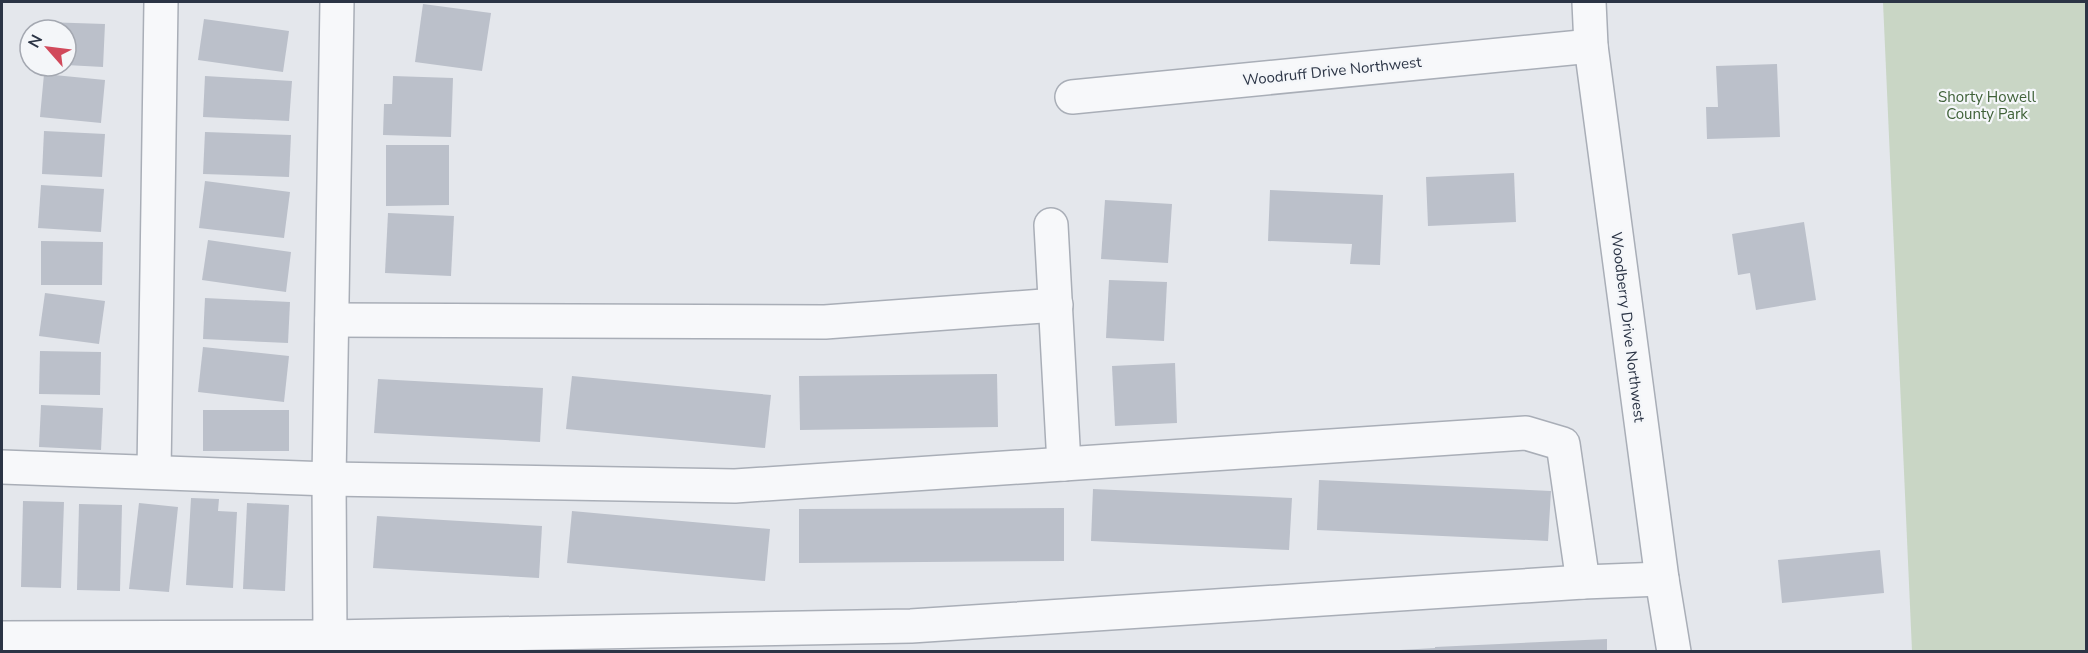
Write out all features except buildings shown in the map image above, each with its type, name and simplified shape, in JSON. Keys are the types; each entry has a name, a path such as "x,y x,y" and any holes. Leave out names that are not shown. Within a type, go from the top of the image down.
{"street":[{"path":"154,472 161,2"},
{"path":"330,637 329,479 337,2"},
{"name":"Woodberry Drive Northwest","path":"1588,2 1591,46 1662,579 1674,651"},
{"name":"Woodruff Drive Northwest","path":"1072,97 1591,46"},
{"path":"1052,225 1064,464"},
{"path":"332,320 825,322 1056,305"},
{"path":"2,467 329,479 735,486 1526,433 1563,444 1583,582"},
{"path":"2,638 330,637 911,626 1583,582 1662,579"}],"green space":[{"name":"Shorty Howell County Park","path":"1883,2 2086,2 2086,651 1912,651"}]}
